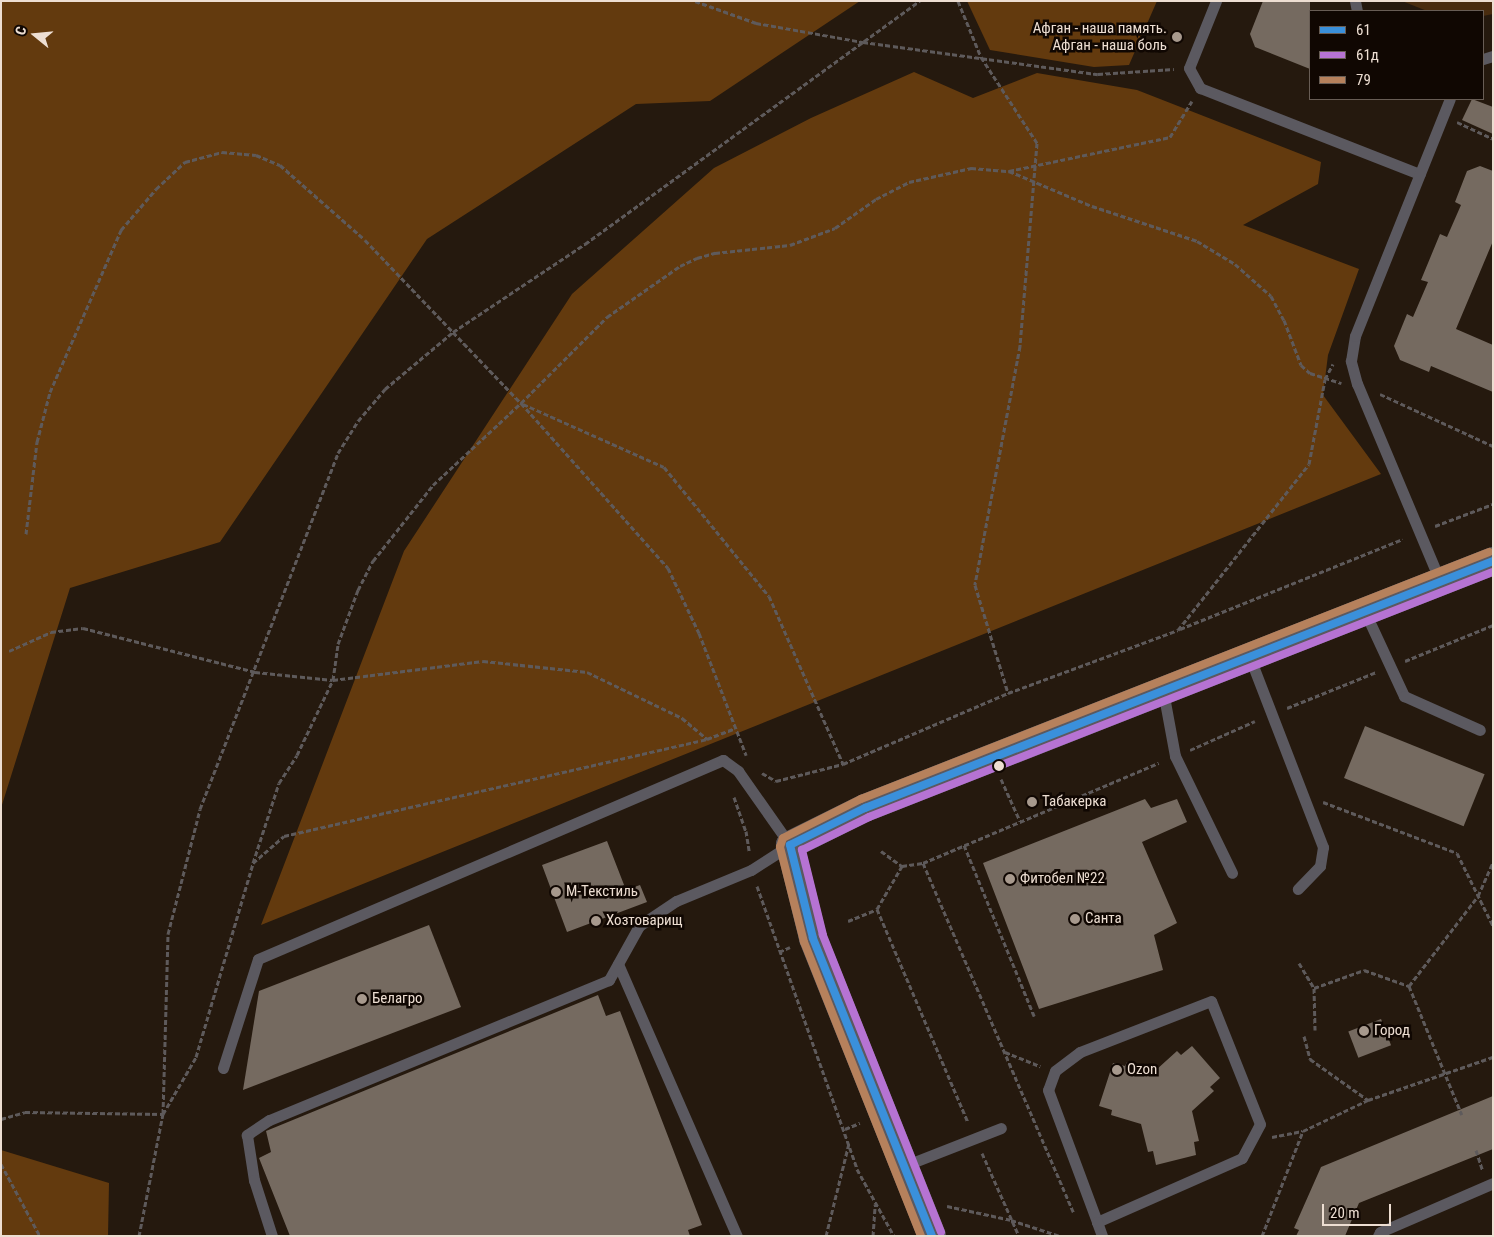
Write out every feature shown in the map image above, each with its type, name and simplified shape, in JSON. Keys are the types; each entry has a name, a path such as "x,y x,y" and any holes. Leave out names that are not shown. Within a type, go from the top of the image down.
{"street":[{"path":"932,1236 813,938 790,845 865,808 1493,561"}],"lane":[{"path":"1216,1 1189,68 1200,88 1420,174"},
{"path":"1440,581 1357,384 1351,361 1355,336 1450,100"},
{"path":"1365,612 1389,668 1404,696 1480,730"},
{"path":"1250,658 1272,713 1300,794 1323,847 1320,866 1298,889"},
{"path":"1163,691 1175,756 1232,873"},
{"path":"223,1068 258,959 723,760 738,772 790,845 751,870 676,901 639,926 609,980 269,1120 247,1135 254,1180 272,1236"},
{"path":"618,964 738,1236"},
{"path":"1097,1222 1242,1158 1251,1142 1260,1124 1211,1001 1080,1052 1055,1071 1048,1090 1102,1236"},
{"path":"904,1166 976,1140 1002,1128"},
{"path":"1378,1236 1493,1183"}],"path":[{"path":"695,1 756,23 864,42 1098,74 1189,68"},
{"path":"1,1120 25,1112 162,1114 168,934 200,809 255,672 338,454 358,421 385,389 453,332 585,244 920,1"},
{"path":"958,1 981,57 1037,143 1020,346 975,585 1008,693"},
{"path":"253,863 279,783 297,755 333,680 338,644 358,590 373,561 433,484 521,403 555,365 607,317 680,266 715,253 790,245 834,228 876,199 909,182 971,168 1009,171 1170,137 1200,88"},
{"path":"1444,116 1493,139"},
{"path":"26,534 36,442 50,392 122,230 156,189 185,162 222,152 256,155 280,165 365,240 521,403 668,568 699,633 735,728"},
{"path":"1009,171 1092,206 1197,241 1235,264 1271,296 1284,320 1301,365 1324,379 1357,384 1493,446"},
{"path":"1178,630 1309,464 1324,379 1355,336"},
{"path":"521,403 664,467 769,596 843,764"},
{"path":"776,781 843,764 1008,693 1178,630 1493,504"},
{"path":"881,851 902,866 924,863 1272,713 1493,626"},
{"path":"9,651 51,632 84,628 255,672 333,680 483,661 587,672 682,718 707,739"},
{"path":"992,758 1020,821"},
{"path":"738,772 726,776 746,831 751,870 858,1169 894,1236"},
{"path":"1300,794 1457,853 1493,926"},
{"path":"964,846 1034,1016"},
{"path":"1409,986 1478,896 1493,862"},
{"path":"924,863 1075,1217"},
{"path":"848,921 877,909 902,866"},
{"path":"877,909 1019,1236"},
{"path":"1298,963 1314,988 1316,1030"},
{"path":"1314,988 1364,970 1409,986 1447,1073 1462,1115"},
{"path":"1304,1036 1310,1059 1368,1100"},
{"path":"1004,1052 1055,1071"},
{"path":"1251,1142 1303,1131 1368,1100 1493,1057"},
{"path":"1262,1236 1303,1131"},
{"path":"826,1236 849,1142"},
{"path":"1,1164 40,1236"},
{"path":"917,1199 1011,1220 1060,1236"},
{"path":"873,1236 875,1202"}],"shaded area":[{"path":"1,1 860,1 710,101 636,104 427,239 220,542 70,588 1,808"},
{"path":"967,1 1157,1 1129,65 1094,67 990,50"},
{"path":"1402,1 1493,1 1493,14 1484,16 1484,10 1424,10"},
{"path":"914,72 973,98 1037,73 1137,90 1321,162 1318,184 1243,225 1359,269 1328,355 1323,395 1381,474 261,925 404,551 572,294 714,168 811,118"},
{"path":"1,1150 109,1183 108,1236 1,1236"}],"building":[{"path":"1263,1 1310,1 1309,69 1255,47 1250,34"},
{"path":"1472,100 1493,107 1493,134 1462,120"},
{"path":"1480,166 1493,171 1493,241 1456,329 1493,345 1493,392 1431,366 1429,372 1400,360 1394,346 1407,314 1413,317 1428,282 1421,280 1440,234 1447,237 1461,205 1455,202 1467,171"},
{"path":"1365,726 1485,774 1464,826 1344,778"},
{"path":"1145,799 1151,808 1177,799 1187,822 1142,842 1177,923 1154,935 1163,970 1039,1009 983,863"},
{"path":"607,841 626,890 640,885 647,902 567,932 542,865"},
{"path":"429,925 461,1007 243,1090 259,991"},
{"path":"598,995 606,1016 620,1011 702,1225 688,1230 690,1236 290,1236 259,1158 271,1152 266,1131"},
{"path":"1381,1019 1391,1045 1358,1058 1348,1032"},
{"path":"1192,1046 1220,1078 1210,1087 1214,1091 1192,1111 1199,1141 1194,1142 1196,1155 1156,1165 1153,1151 1148,1152 1141,1124 1111,1115 1112,1110 1099,1106 1113,1063 1125,1066 1127,1062 1156,1070 1177,1051 1181,1055"},
{"path":"1493,1096 1493,1149 1359,1203 1345,1236 1296,1236 1299,1230 1294,1228 1321,1167"}],"transit line":[{"name":"79","path":"921,1236 804,942 780,847 783,838 861,799 1489,552"},
{"name":"61","path":"932,1236 813,938 790,845 865,808 1493,561"},
{"name":"61д","path":"941,1232 823,935 802,850 869,817 1493,572"}],"place":[{"name":"Афган - наша память. Афган - наша боль","path":"1177,37"},
{"name":"Табакерка","path":"1032,802"},
{"name":"Фитобел №22","path":"1010,879"},
{"name":"М-Текстиль","path":"556,892"},
{"name":"Санта","path":"1075,919"},
{"name":"Хозтоварищ","path":"596,921"},
{"name":"Белагро","path":"362,999"},
{"name":"Город","path":"1364,1031"},
{"name":"Ozon","path":"1117,1070"}]}
